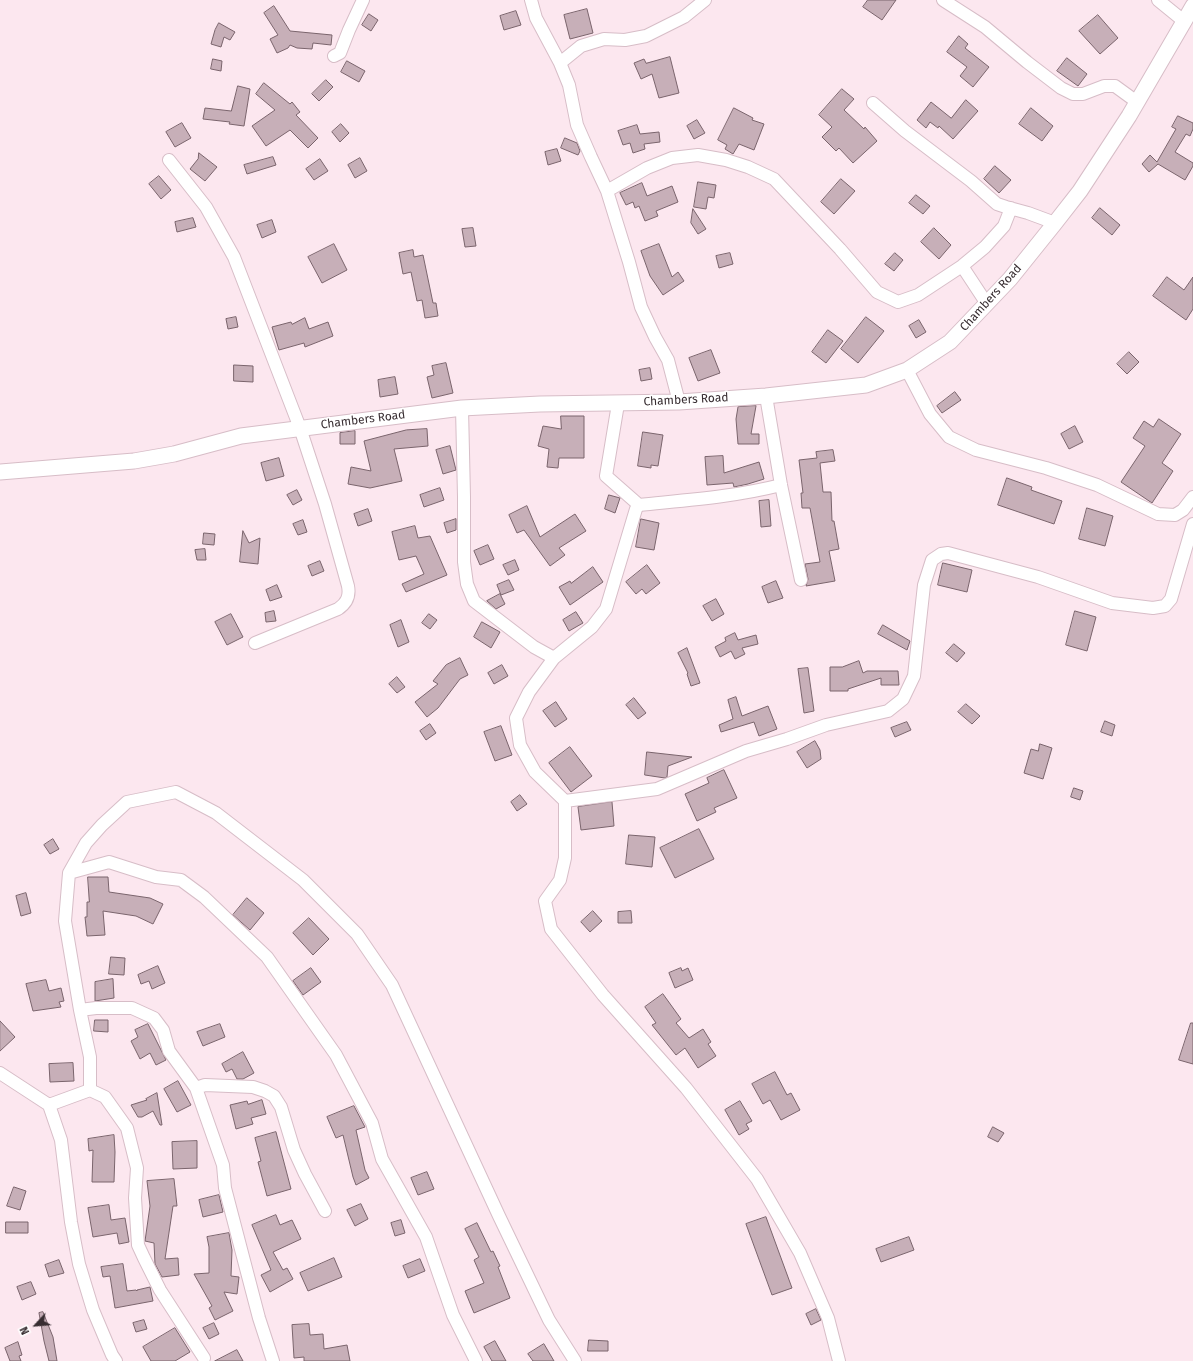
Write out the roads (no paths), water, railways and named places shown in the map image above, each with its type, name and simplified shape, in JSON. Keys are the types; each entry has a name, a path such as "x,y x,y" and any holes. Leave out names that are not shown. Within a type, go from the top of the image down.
{"street":[{"path":"334,56 340,54 363,0"},
{"path":"531,0 536,18 560,63 569,85 578,125 591,158 607,191 641,307 668,360 679,402"},
{"path":"560,63 582,46 604,39 625,40 646,36 684,17 705,0"},
{"path":"943,0 984,27 1061,88 1073,94 1083,94 1104,86 1115,86 1138,102"},
{"path":"1158,0 1185,22"},
{"name":"Chambers Road","path":"0,472 134,461 174,454 241,436 462,408 540,404 679,402 766,396 866,385 907,370 950,342 1010,279 1055,223 1080,191 1138,102 1193,6"},
{"path":"873,103 905,131 971,181 997,204 1055,223"},
{"path":"607,191 647,168 672,158 698,155 726,160 748,167 774,179 840,249 876,292 898,302 918,296 962,266 985,247 1004,226 1011,208"},
{"path":"169,160 206,207 234,257 300,428 325,504 348,586 348,597 346,602 338,609 255,643"},
{"path":"962,266 987,304"},
{"path":"907,370 930,414 949,437 976,450 1039,466 1097,485 1158,514 1175,515 1193,521"},
{"path":"766,396 781,485 801,580"},
{"path":"618,404 606,476 639,505 738,494 781,485"},
{"path":"462,408 464,562 467,584 474,601 534,647 554,658"},
{"path":"1175,515 1183,510 1193,497"},
{"path":"639,505 636,509 606,609 592,627 554,658 529,692 516,718 520,745 535,772 565,801 565,858 560,880 545,901 551,929 603,995 686,1088 757,1179 800,1253 828,1318 839,1361"},
{"path":"565,801 657,789 746,751 826,726 888,711 903,699 914,676 924,585 932,560 941,554 948,553 1038,577 1112,603 1153,608 1165,606 1171,599 1193,524"},
{"path":"90,1090 90,1058 80,1010 65,921 69,873 86,843 102,825 127,802 176,792 216,813 303,880 357,934 392,985 502,1223 549,1320 575,1361"},
{"path":"69,873 109,862 156,877 181,880 204,897 267,957 336,1055 372,1123 382,1159 426,1237 452,1315 476,1361"},
{"path":"80,1010 96,1008 132,1008 154,1018 163,1030 169,1051 196,1088 223,1165 224,1188 259,1318 273,1361"},
{"path":"0,1073 49,1105 61,1140 71,1222 79,1264 94,1310 112,1355 116,1361"},
{"path":"196,1088 205,1084 253,1087 274,1096 281,1107 294,1150 325,1211"},
{"path":"49,1105 90,1090 105,1097 127,1128 137,1168 135,1198 138,1245 160,1290 204,1358"}]}
